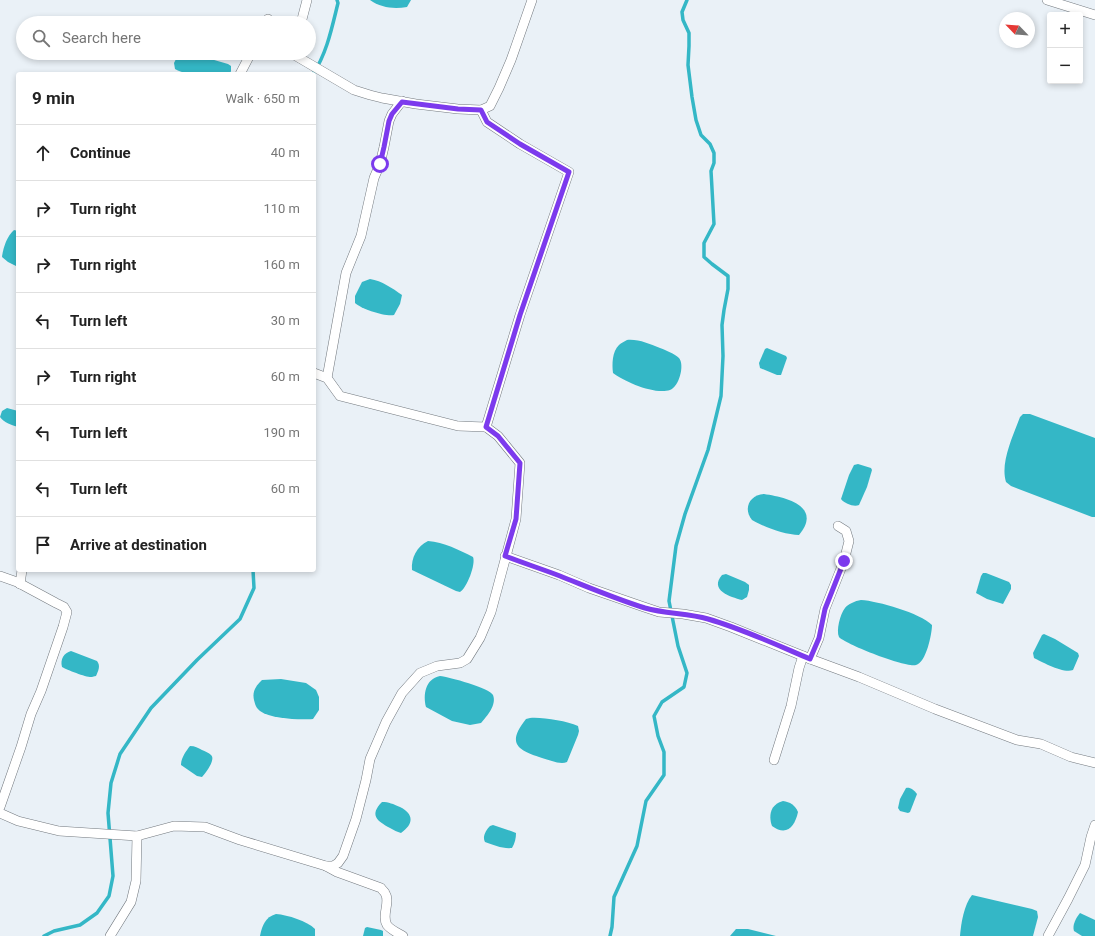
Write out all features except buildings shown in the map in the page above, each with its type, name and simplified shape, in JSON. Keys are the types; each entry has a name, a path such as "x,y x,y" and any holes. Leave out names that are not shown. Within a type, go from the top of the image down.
{"street":[{"path":"303,16 307,0"},
{"path":"302,60 354,90 370,95 402,102 458,109 481,110 490,106 499,88 511,60 532,0"},
{"path":"1047,0 1095,15"},
{"path":"241,72 247,60"},
{"path":"327,378 346,273 361,236 374,178 380,164 389,121 392,114 402,102"},
{"path":"481,110 487,122 520,144 569,172 520,315 486,427"},
{"path":"316,374 327,378 340,396 458,426 486,427 498,436 520,463 516,519 505,556 492,612 480,638 467,659 460,663 437,666 420,673 402,693 386,722 370,759 366,780 343,856 338,863 333,866 326,866"},
{"path":"774,760 791,706 799,668 819,638 825,609 844,561 849,541 846,531 838,526"},
{"path":"505,556 658,612 706,618 731,626 807,658 859,677 935,709 1017,740 1041,744 1071,757 1095,763"},
{"path":"20,584 22,572"},
{"path":"0,576 20,584 64,607 67,612 0,807"},
{"path":"0,813 18,821 59,831 137,836 174,826 205,827 240,840 326,866 337,872 381,888 387,899 385,918 386,923 389,927 403,936"},
{"path":"1048,936 1085,864 1095,825"},
{"path":"110,936 131,902 136,881 137,836"}],"water":[{"path":"370,0 411,0 407,7 397,8 383,6"},
{"path":"176,60 214,60 228,64 231,66 231,71 180,72 175,69 174,63"},
{"path":"14,230 16,230 16,266 2,257 9,235"},
{"path":"370,279 391,287 402,295 400,304 394,315 385,315 374,312 362,308 355,303 355,296 362,282"},
{"path":"627,340 636,340 648,343 670,352 679,358 681,361 681,370 676,385 670,390 656,391 632,384 613,373 615,351 619,345"},
{"path":"767,348 786,356 787,358 781,375 777,375 760,368 759,363 765,349"},
{"path":"7,408 16,410 16,426 11,425 0,417 2,411"},
{"path":"1023,414 1030,414 1095,438 1095,517 1011,486 1006,482 1006,458 1020,417"},
{"path":"858,464 871,468 872,470 867,487 859,505 855,506 847,504 841,499 849,475 854,465"},
{"path":"764,494 791,501 804,510 807,517 805,525 799,535 787,534 752,520 748,511 749,503 755,497"},
{"path":"428,541 446,545 473,557 474,560 470,576 463,590 460,592 456,591 412,570 414,557 418,549"},
{"path":"983,573 1009,582 1011,585 1011,589 1003,604 987,599 976,593"},
{"path":"726,574 749,585 747,597 742,600 737,599 727,595 719,589 719,580 722,575"},
{"path":"861,600 898,608 918,616 932,625 928,648 920,663 910,665 876,655 852,645 839,637 838,627 843,611 850,604"},
{"path":"1044,634 1078,653 1079,656 1073,670 1069,671 1059,669 1034,658 1033,653 1042,635"},
{"path":"71,651 97,661 99,667 96,676 86,676 62,667 63,657 66,653"},
{"path":"440,676 477,686 485,689 493,695 493,706 481,723 470,725 452,721 426,707 426,688 431,680"},
{"path":"281,679 306,683 316,690 319,697 319,710 313,719 293,719 271,716 258,709 254,701 254,694 258,684 262,680"},
{"path":"530,718 567,722 578,726 578,735 567,762 558,763 521,749 516,740 517,735 526,719"},
{"path":"190,746 206,751 212,757 210,766 202,777 197,776 181,765 185,752"},
{"path":"906,788 912,789 917,794 910,812 908,813 900,811 898,808 900,799"},
{"path":"783,801 792,804 798,812 795,822 786,830 777,829 772,826 770,818 773,807 779,802"},
{"path":"382,802 400,807 410,816 410,823 401,833 385,825 376,817 376,811"},
{"path":"493,825 516,833 512,848 485,842 484,836 490,826"},
{"path":"972,895 1037,911 1038,917 1033,936 960,936 965,909"},
{"path":"1080,913 1095,920 1095,936 1082,936 1074,931 1075,922"},
{"path":"276,914 292,917 307,923 315,929 315,936 260,936 265,922 269,917"},
{"path":"367,927 383,931 383,936 363,936 365,928"},
{"path":"736,929 748,929 776,936 730,936"}],"waterway":[{"path":"314,72 328,40 338,3 337,0"},
{"path":"610,936 614,897 637,846 646,801 664,775 664,752 658,736 654,716 662,702 684,687 687,673 678,646 669,601 676,546 685,514 708,450 721,396 723,356 722,325 728,289 728,276 704,257 704,243 714,224 711,171 714,163 714,153 710,144 701,135 696,120 688,65 689,33 683,20 682,12 687,0"},
{"path":"44,936 54,931 80,925 97,913 109,896 113,876 108,813 111,783 120,754 151,708 197,660 240,619 254,588 253,572"}],"route":[{"path":"380,164 389,121 392,114 402,102 458,109 481,110 487,122 520,144 569,172 520,315 486,427 498,436 520,463 516,519 505,556 658,612 706,618 731,626 810,659 819,638 825,609 844,561"}]}
